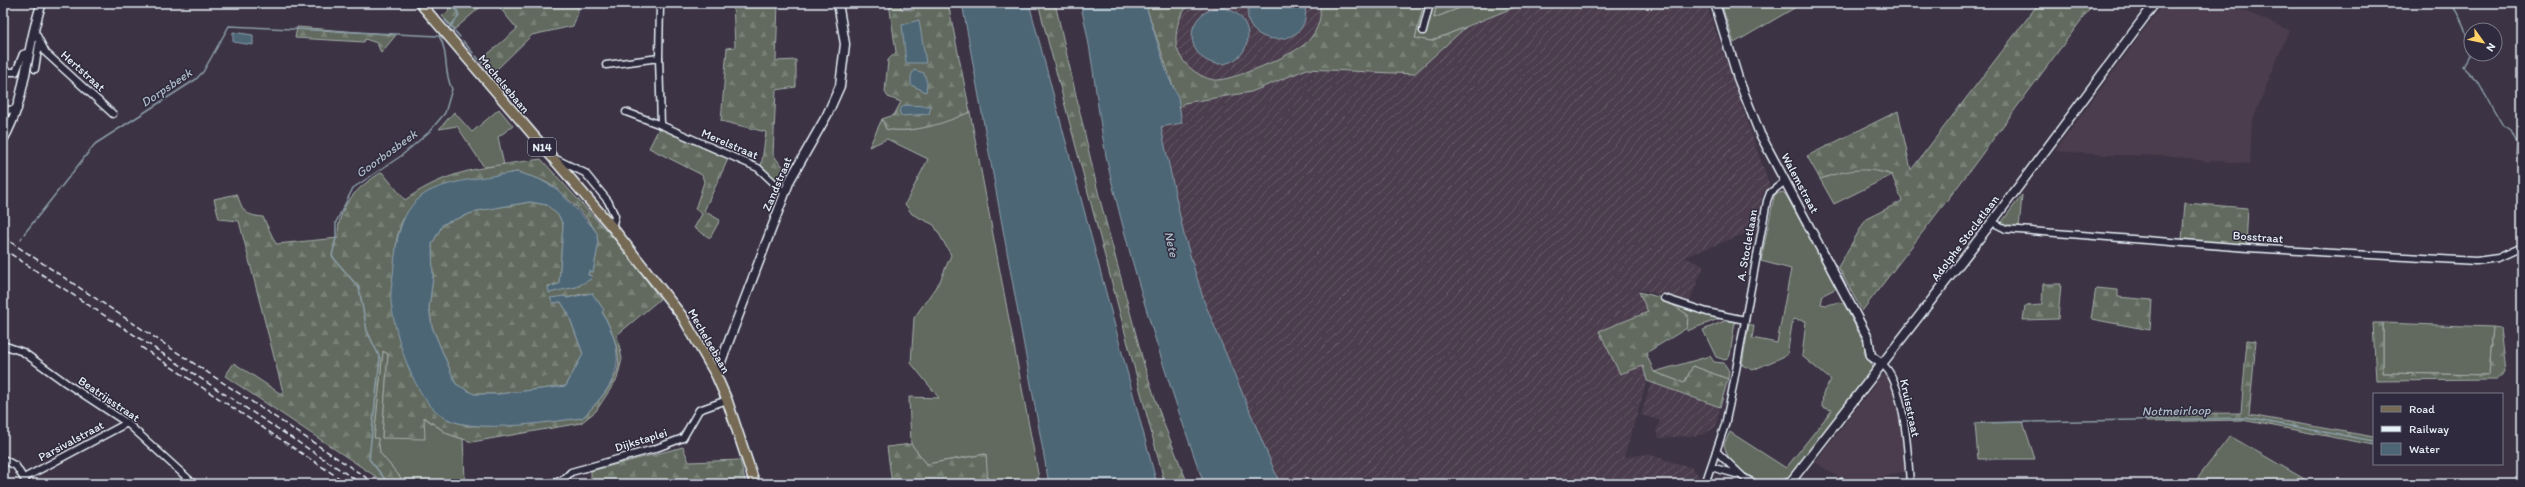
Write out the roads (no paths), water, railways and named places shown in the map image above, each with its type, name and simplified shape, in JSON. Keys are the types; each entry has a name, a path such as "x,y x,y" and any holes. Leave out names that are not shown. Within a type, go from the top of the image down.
{"main road":[{"name":"Mechelsebaan","path":"420,3 612,227 682,316 716,375 727,400 756,484"}],"street":[{"path":"3,140 18,109 34,29 42,3"},
{"path":"660,3 659,58 661,125"},
{"name":"Zandstraat","path":"716,375 795,169 833,105 840,86 845,44 838,3"},
{"path":"1423,30 1430,3"},
{"name":"Walemstraat","path":"1715,3 1738,78 1760,134 1868,338 1871,356 1882,364"},
{"name":"Adolphe Stocletlaan","path":"1789,484 1992,222 2155,3"},
{"name":"Hertstraat","path":"34,29 39,44 46,53 114,114"},
{"name":"Hertstraat","path":"35,69 39,44"},
{"path":"10,72 16,72 23,54 30,52"},
{"path":"606,65 659,58"},
{"path":"3,117 7,110 18,109"},
{"name":"Merelstraat","path":"626,112 661,125 681,135 748,162 758,168 785,193"},
{"name":"Mechelsebaan","path":"551,157 585,173 608,201 615,216 612,227"},
{"name":"A. Stocletlaan","path":"1705,484 1731,397 1767,201 1770,193 1785,181"},
{"name":"Bosstraat","path":"1992,222 2006,229 2248,248 2476,261 2498,258 2522,247"},
{"path":"1664,298 1707,312 1745,320"},
{"name":"Beatrijsstraat","path":"3,345 23,352 66,383 127,423 194,484"},
{"name":"Kruisstraat","path":"1882,364 1891,373 1906,428 1910,484"},
{"name":"Dijkstaplei","path":"547,484 563,480 570,472 654,449 679,440 687,434 694,415 699,410 727,400"},
{"name":"Parsivalstraat","path":"25,481 127,423"},
{"path":"1716,451 1749,484"},
{"path":"3,459 16,466 25,481"},
{"path":"1711,468 1726,470 1755,484"}],"water":[{"path":"962,3 1029,3 1157,484 1049,484"},
{"name":"Nete","path":"1080,3 1145,3 1168,76 1178,97 1182,123 1161,127 1184,235 1204,301 1280,484 1204,484 1153,333 1121,218 1106,157 1089,46"},
{"path":"1250,3 1304,3 1305,19 1299,31 1289,37 1276,39 1263,36 1253,29 1248,18"},
{"path":"1220,8 1231,10 1240,16 1246,25 1248,36 1246,47 1240,56 1231,62 1220,64 1209,62 1200,56 1194,47 1192,36 1194,25 1200,16 1209,10"},
{"path":"919,20 926,63 906,63 902,25"},
{"path":"233,32 253,35 253,45 233,42"},
{"path":"914,70 924,73 927,83 926,92 911,85 911,76"},
{"path":"905,105 931,106 929,114 901,116 899,110"},
{"path":"517,172 539,179 557,189 597,233 598,247 593,272 589,271 588,275 592,276 591,279 576,287 549,293 548,287 559,284 563,225 559,216 547,205 530,202 477,211 443,224 432,244 433,278 429,307 432,327 456,384 474,394 499,394 566,386 583,354 568,313 561,302 553,303 550,298 564,296 567,298 592,293 604,310 602,312 615,343 617,356 616,369 612,381 605,392 582,418 513,426 477,426 461,423 447,419 435,411 425,399 408,367 402,349 393,316 391,299 395,253 399,231 408,211 414,203 423,195 432,190 455,182"}],"waterway":[{"name":"Goorbosbeek","path":"448,29 459,16 457,10 449,6 449,3"},
{"path":"2450,3 2460,17 2466,34 2469,56 2463,67 2479,84 2502,124 2511,130 2517,142 2516,154 2522,164"},
{"path":"445,20 460,37"},
{"name":"Dorpsbeek","path":"24,234 95,144 195,80 203,72 229,26 438,36"},
{"name":"Goorbosbeek","path":"389,484 369,459 380,358 367,331 359,288 332,256 336,238 336,222 353,188 401,156 429,132 445,113 452,89 449,82 444,49 439,36 442,34"},
{"path":"463,41 473,53"},
{"path":"476,56 493,76"},
{"name":"Notmeirloop","path":"1977,423 2246,418 2373,441"}],"railway":[{"path":"3,237 376,484"},
{"path":"3,249 362,484"},
{"path":"141,347 348,484"}]}
